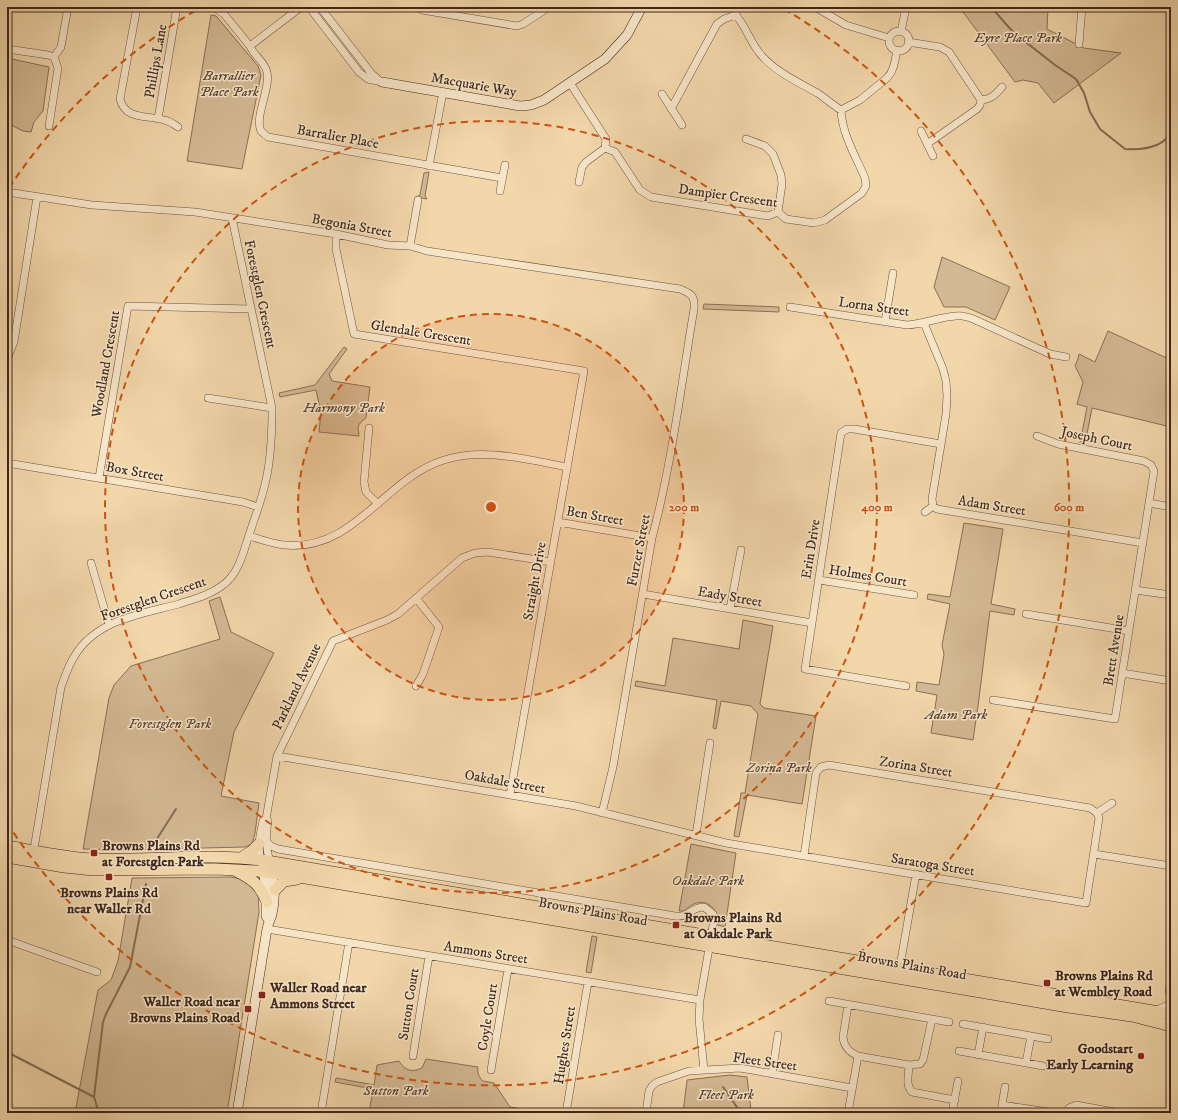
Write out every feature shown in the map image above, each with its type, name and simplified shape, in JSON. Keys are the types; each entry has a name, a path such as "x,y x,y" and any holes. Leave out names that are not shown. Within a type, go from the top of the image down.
{"main road":[{"path":"241,858 262,843"},
{"name":"Browns Plains Road","path":"7,846 64,867 93,870 230,869 267,867 899,973 1133,1007 1171,1014"},
{"name":"Browns Plains Road","path":"7,857 66,856 91,859 241,858 308,878 711,941"},
{"path":"230,869 247,876 256,884 262,890 266,902"},
{"path":"275,890 284,881 308,878"},
{"name":"Browns Plains Road","path":"899,973 1068,1007 1132,1016 1171,1024"}],"street":[{"path":"54,57 61,47 68,7"},
{"path":"137,7 120,99 122,105 130,114 166,120 178,127"},
{"name":"Phillips Lane","path":"158,119 177,7"},
{"path":"213,7 224,14 250,46 301,7"},
{"name":"Macquarie Way","path":"309,7 359,72 368,79 520,106 531,105 544,100 605,60 627,35 642,7"},
{"path":"320,7 371,73 382,82"},
{"path":"416,7 422,10 517,26 523,24 550,7"},
{"path":"815,7 846,25 889,38"},
{"path":"901,32 906,7"},
{"path":"1079,44 1082,7"},
{"path":"671,109 717,24 737,11 755,48 771,65 824,97 841,110 860,100 891,74 894,68 897,50"},
{"path":"895,32 901,32 906,34 908,42 903,50 897,50 890,44 889,38 895,32"},
{"path":"908,42 940,47 949,52 981,100 977,109 927,144"},
{"name":"Barralier Place","path":"250,46 252,51 265,65 267,72 268,79 260,123 262,132 268,137 502,178"},
{"path":"7,49 54,57"},
{"path":"49,126 58,68 54,57"},
{"path":"570,83 606,139 606,148 586,162 582,167 580,182"},
{"path":"981,100 989,99 995,96 1002,87"},
{"path":"429,166 443,92"},
{"path":"662,94 682,125"},
{"name":"Dampier Crescent","path":"606,148 615,152 640,190 651,197 768,216 778,212 786,219 814,223 825,220 862,193 866,186 865,178 844,130 841,110"},
{"path":"921,131 933,156"},
{"path":"746,139 765,146 773,154 781,174 782,184 778,212"},
{"path":"500,191 504,165"},
{"name":"Begonia Street","path":"7,192 92,205 195,212 336,234 388,245 410,246 427,251 680,289 690,293"},
{"path":"7,359 14,342 37,197"},
{"path":"410,246 418,200"},
{"name":"Forestglen Crescent","path":"33,856 61,687 74,656 84,643 96,632 116,621 204,596 215,591 233,575 240,562 249,536 266,478 272,425 272,408 232,218"},
{"name":"Glendale Crescent","path":"336,234 336,249 354,334 584,371"},
{"path":"885,322 893,272"},
{"name":"Furzer Street","path":"602,813 614,767 652,538 662,502 694,309 695,301 690,293"},
{"name":"Woodland Crescent","path":"99,478 128,306 251,309"},
{"name":"Lorna Street","path":"790,307 907,325 924,323 947,316 971,318 1050,354 1066,357"},
{"path":"924,323 943,369 946,380 947,402 932,499 933,506 926,512"},
{"name":"Straight Drive","path":"510,795 584,371"},
{"path":"208,398 272,408"},
{"path":"369,428 364,482 366,492 378,504"},
{"name":"Erin Drive","path":"906,686 805,669 842,433 847,429 854,429 941,444"},
{"name":"Joseph Court","path":"1037,436 1058,444 1144,461 1151,465"},
{"path":"249,536 284,545 304,545 322,542 339,535 352,526 407,479 424,468 444,460 480,454 567,467"},
{"name":"Box Street","path":"7,462 243,502 258,507"},
{"name":"Brett Avenue","path":"993,700 1115,719 1154,471 1151,465"},
{"path":"1149,503 1171,507"},
{"name":"Adam Street","path":"933,506 937,510 1143,543"},
{"name":"Ben Street","path":"558,522 652,538"},
{"path":"730,609 740,550"},
{"name":"Parkland Avenue","path":"267,867 262,843 263,821 266,819 278,756 333,641 387,620 398,614 462,558 475,552 488,552 551,562"},
{"path":"91,563 109,625"},
{"name":"Holmes Court","path":"819,580 914,596"},
{"path":"1135,590 1171,596"},
{"name":"Eady Street","path":"643,594 812,623"},
{"path":"416,598 439,627 423,674 416,686"},
{"path":"1026,614 1129,631"},
{"path":"1122,673 1171,681"},
{"path":"696,836 710,743"},
{"name":"Oakdale Street","path":"278,756 576,806 726,843"},
{"name":"Zorina Street","path":"804,856 816,773 821,767 828,765 1090,808 1097,812"},
{"path":"1112,803 1097,812 1099,818 1094,854 1171,866"},
{"name":"Browns Plains Road","path":"262,843 273,848 284,850 675,916 683,917 697,907 704,906 711,911 714,917 711,941"},
{"name":"Saratoga Street","path":"726,843 1086,903 1094,854"},
{"path":"237,1113 268,925 272,917 275,890 267,867"},
{"path":"267,867 266,916 268,925"},
{"path":"899,973 916,874"},
{"name":"Ammons Street","path":"268,925 349,942 429,956 700,1000"},
{"path":"7,940 97,972"},
{"path":"704,1070 699,1019 700,1000 711,941"},
{"path":"321,1113 349,942"},
{"name":"Sutton Court","path":"413,1056 429,956"},
{"name":"Coyle Court","path":"491,1070 508,969"},
{"path":"1169,991 1171,978"},
{"name":"Hughes Street","path":"566,1113 588,982"},
{"path":"829,1001 949,1022"},
{"path":"848,1005 843,1042 852,1054 910,1065 920,1064 923,1060 932,1019"},
{"path":"1157,1011 1171,1005"},
{"path":"1133,1007 1142,1012 1160,1016 1171,1024"},
{"path":"963,1024 1048,1039"},
{"path":"978,1055 983,1028"},
{"path":"772,1074 778,1035"},
{"path":"1026,1063 1031,1036"},
{"path":"959,1051 1043,1066"},
{"path":"848,1112 858,1056"},
{"path":"910,1065 908,1088 912,1092 955,1100"},
{"name":"Fleet Street","path":"646,1113 649,1091 652,1086 657,1082 689,1071 740,1068 852,1088"},
{"path":"952,1113 958,1081"},
{"path":"1005,1086 1002,1109 1054,1113"},
{"path":"1066,1113 1069,1108 1076,1105 1120,1113"},
{"path":"7,1110 11,1113"}],"green space":[{"name":"Eyre Place Park","path":"931,7 1048,7 1047,29 1084,48 1121,53 1054,103 1038,83 1023,80 1015,82 963,12"},
{"name":"Barrallier Place Park","path":"211,15 216,16 258,66 261,75 242,169 187,161"},
{"path":"7,58 49,67 43,111 34,122 31,132 23,131 7,123"},
{"path":"429,172 425,196 427,199 416,197 420,195 424,173"},
{"path":"942,257 1010,287 995,320 966,307 944,307 934,287"},
{"path":"704,304 779,307 779,312 703,309"},
{"path":"1108,331 1171,360 1171,427 1092,408 1085,444 1080,443 1087,407 1077,404 1083,382 1075,366 1079,354 1095,362"},
{"name":"Harmony Park","path":"344,347 347,349 329,374 332,381 370,387 366,418 358,427 359,436 319,432 321,413 316,390 280,397 279,393 315,385"},
{"name":"Adam Park","path":"964,523 1003,529 991,604 1015,609 1014,615 990,611 973,740 931,733 937,695 916,691 917,682 939,685 944,654 942,645 950,604 927,599 928,594 950,597"},
{"name":"Forestglen Park","path":"220,597 231,632 274,653 234,732 221,796 259,803 252,844 245,847 121,850 83,849 109,698 114,685 131,666 220,639 209,601"},
{"name":"Zorina Park","path":"743,620 773,626 760,704 764,708 816,716 802,804 747,795 739,837 734,836 741,793 745,793 758,714 751,706 721,701 716,729 713,728 717,700 635,686 636,681 665,686 673,638 739,649"},
{"name":"Oakdale Park","path":"691,844 736,853 725,927 718,925 715,911 707,903 696,903 684,911 679,911"},
{"path":"231,877 246,880 258,893 259,912 227,1113 75,1113 98,990 111,980 118,961 132,878"},
{"path":"592,936 597,937 591,973 586,972"},
{"name":"Sutton Park","path":"426,1059 478,1067 479,1076 483,1081 494,1083 510,1107 548,1113 520,1113 509,1111 509,1113 369,1113 373,1089 335,1082 336,1078 374,1085 377,1065 399,1061 403,1067 409,1070 418,1070 422,1068"},
{"name":"Fleet Park","path":"730,1075 747,1077 751,1110 769,1113 683,1113 687,1080"}],"waterway":[{"path":"991,7 1013,32 1055,65 1076,79 1084,93 1090,112 1100,129 1125,149 1138,149 1157,145 1163,142 1171,132"},
{"path":"153,845 176,809"},
{"path":"94,1097 103,1022 130,967 146,884"},
{"path":"7,1052 94,1097 99,1113"},
{"path":"723,1087 741,1113"}],"place":[{"name":"Browns Plains Rd at Forestglen Park","path":"94,853"},
{"name":"Browns Plains Rd near Waller Rd","path":"109,877"},
{"name":"Browns Plains Rd at Oakdale Park","path":"676,925"},
{"name":"Browns Plains Rd at Wembley Road","path":"1047,983"},
{"name":"Waller Road near Ammons Street","path":"262,995"},
{"name":"Waller Road near Browns Plains Road","path":"248,1009"},
{"name":"Goodstart Early Learning","path":"1141,1056"}]}
